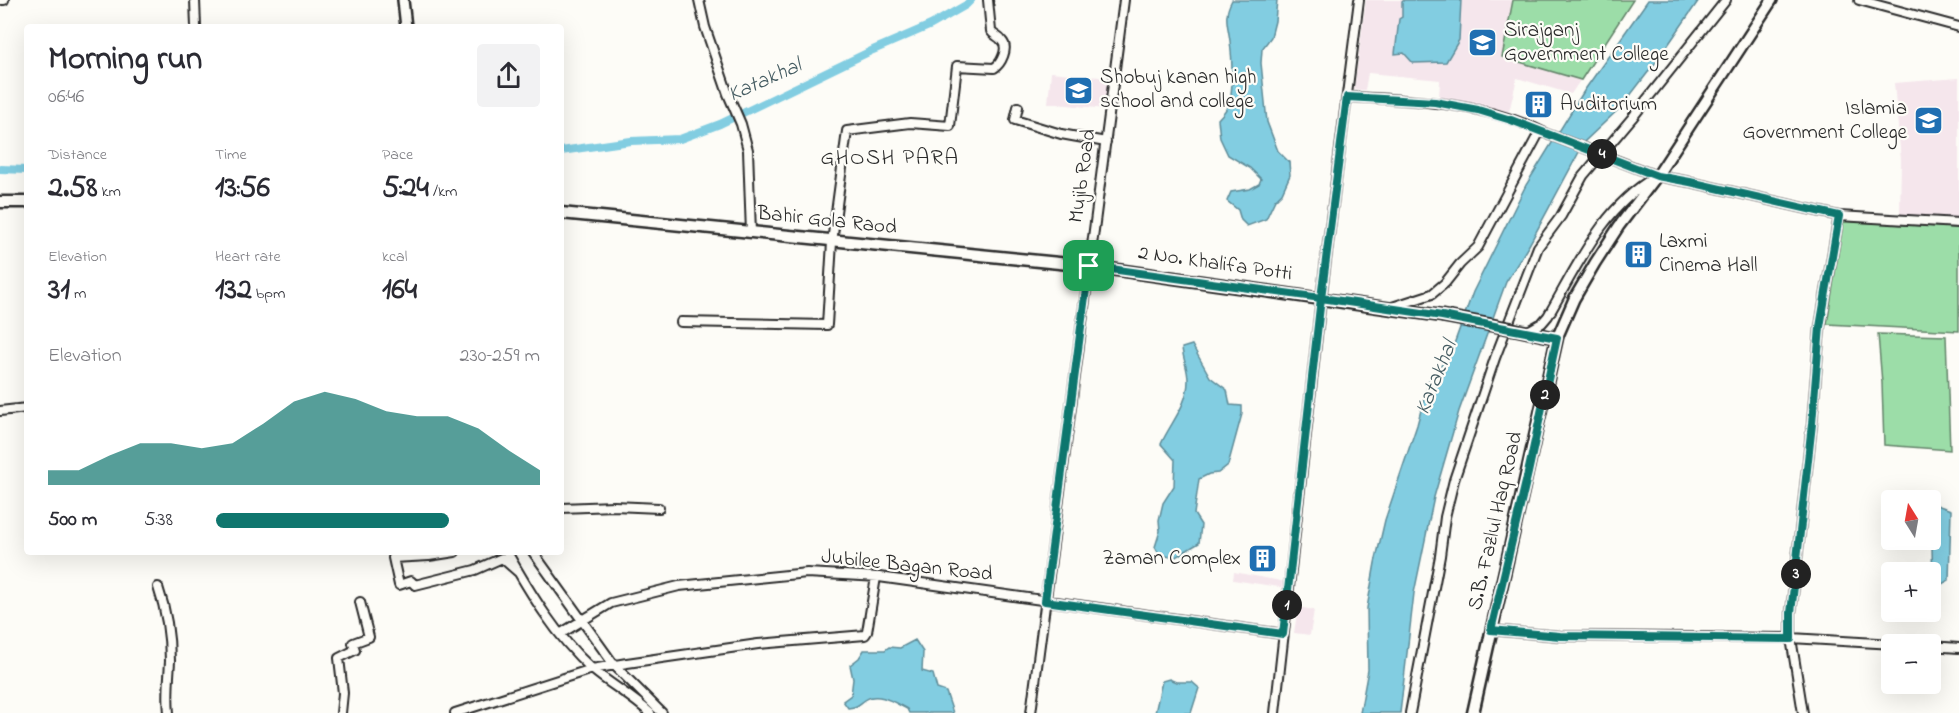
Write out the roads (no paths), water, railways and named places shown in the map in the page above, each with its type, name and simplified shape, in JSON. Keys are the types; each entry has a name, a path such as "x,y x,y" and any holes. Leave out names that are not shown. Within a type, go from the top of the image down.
{"main road":[{"path":"0,202 24,202"},
{"name":"Bahir Gola Raod","path":"564,213 1089,266"},
{"name":"2 No. Khalifa Potti","path":"1089,266 1442,316 1557,338"},
{"name":"S.B. Fazlul Haq Road","path":"1473,713 1557,338"}],"street":[{"path":"195,0 196,24"},
{"path":"403,0 406,24"},
{"path":"699,0 705,27 741,124 748,150 751,233"},
{"name":"Mujib Road","path":"1030,713 1125,0"},
{"path":"1275,713 1321,298 1359,0"},
{"path":"1410,713 1440,556 1445,517 1454,480 1495,358 1538,247 1561,216 1583,176 1726,0"},
{"path":"1557,338 1574,298 1595,263 1619,226 1657,176 1772,0"},
{"path":"1859,0 1959,27"},
{"path":"681,322 827,325 832,242 847,131 910,123 950,126 957,66 994,68 1004,53 1005,44 991,31 988,2"},
{"path":"1347,97 1435,102 1478,110 1657,176 1839,216 1959,223"},
{"path":"1017,106 1015,120 1061,134 1106,142"},
{"path":"1388,308 1432,294 1478,247 1543,133"},
{"path":"1527,332 1542,323 1548,316 1582,256 1615,209 1632,193 1657,176"},
{"path":"1803,713 1791,639 1791,613 1812,424 1820,327 1839,216"},
{"path":"1582,256 1595,263"},
{"path":"0,411 24,408"},
{"path":"564,508 614,506 659,508"},
{"path":"436,555 393,558 399,585 411,581 415,585 460,574 502,558 518,572"},
{"path":"509,555 560,634 592,669 650,713"},
{"path":"535,555 615,665 662,713"},
{"name":"Jubilee Bagan Road","path":"560,634 611,603 679,586 807,573 876,577 1283,634"},
{"path":"455,713 592,669 758,644 865,634 876,577"},
{"path":"158,587 167,620 170,660 167,690 169,713"},
{"path":"341,713 343,693 339,658 355,650 352,643 369,637 360,602"},
{"path":"1491,630 1560,636 1791,639 1881,644"},
{"path":"1941,647 1959,648"}],"water":[{"path":"1232,0 1277,0 1271,37 1262,49 1261,63 1267,122 1278,151 1289,162 1290,175 1266,219 1247,226 1241,220 1238,210 1227,201 1231,192 1250,189 1259,184 1261,179 1250,168 1228,155 1220,138 1218,119 1228,105 1232,89 1227,16"},
{"path":"1404,0 1461,0 1459,40 1446,62 1413,63 1404,53 1395,54 1399,19 1402,17"},
{"path":"1648,0 1699,0 1622,106 1585,141 1529,245 1506,282 1459,411 1434,497 1414,593 1400,713 1360,713 1368,670 1367,608 1375,563 1385,520 1417,425 1429,380 1450,355 1473,292 1526,185 1584,91"},
{"path":"1192,345 1210,377 1227,390 1230,405 1242,406 1242,414 1228,465 1218,473 1199,479 1194,514 1201,525 1199,543 1174,558 1159,554 1155,547 1160,531 1159,520 1163,503 1174,486 1175,460 1161,444 1185,397 1188,376 1182,348"},
{"path":"1941,506 1951,510 1949,580 1941,584 1941,562 1932,562 1932,550 1941,550"},
{"path":"915,640 923,652 922,671 933,674 937,689 946,692 953,713 909,713 907,709 881,697 870,698 848,708 843,701 851,695 853,679 850,665 859,658 864,650 900,648"},
{"path":"1169,679 1176,682 1192,682 1199,688 1191,713 1155,713 1162,681"}],"waterway":[{"name":"Katakhal","path":"564,151 631,141 680,139 720,124 873,50 931,25 971,0"},
{"name":"Katakhal","path":"0,169 24,170"}],"place":[{"name":"Sirajganj Government College","path":"1483,43"},
{"name":"Shobuj kanan high school and college","path":"1079,90"},
{"name":"Auditorium","path":"1539,105"},
{"name":"Islamia Government College","path":"1928,121"},
{"name":"Laxmi Cinema Hall","path":"1638,254"},
{"name":"Zaman Complex","path":"1262,559"}],"district":[{"name":"GHOSH PARA","path":"890,159"}]}
